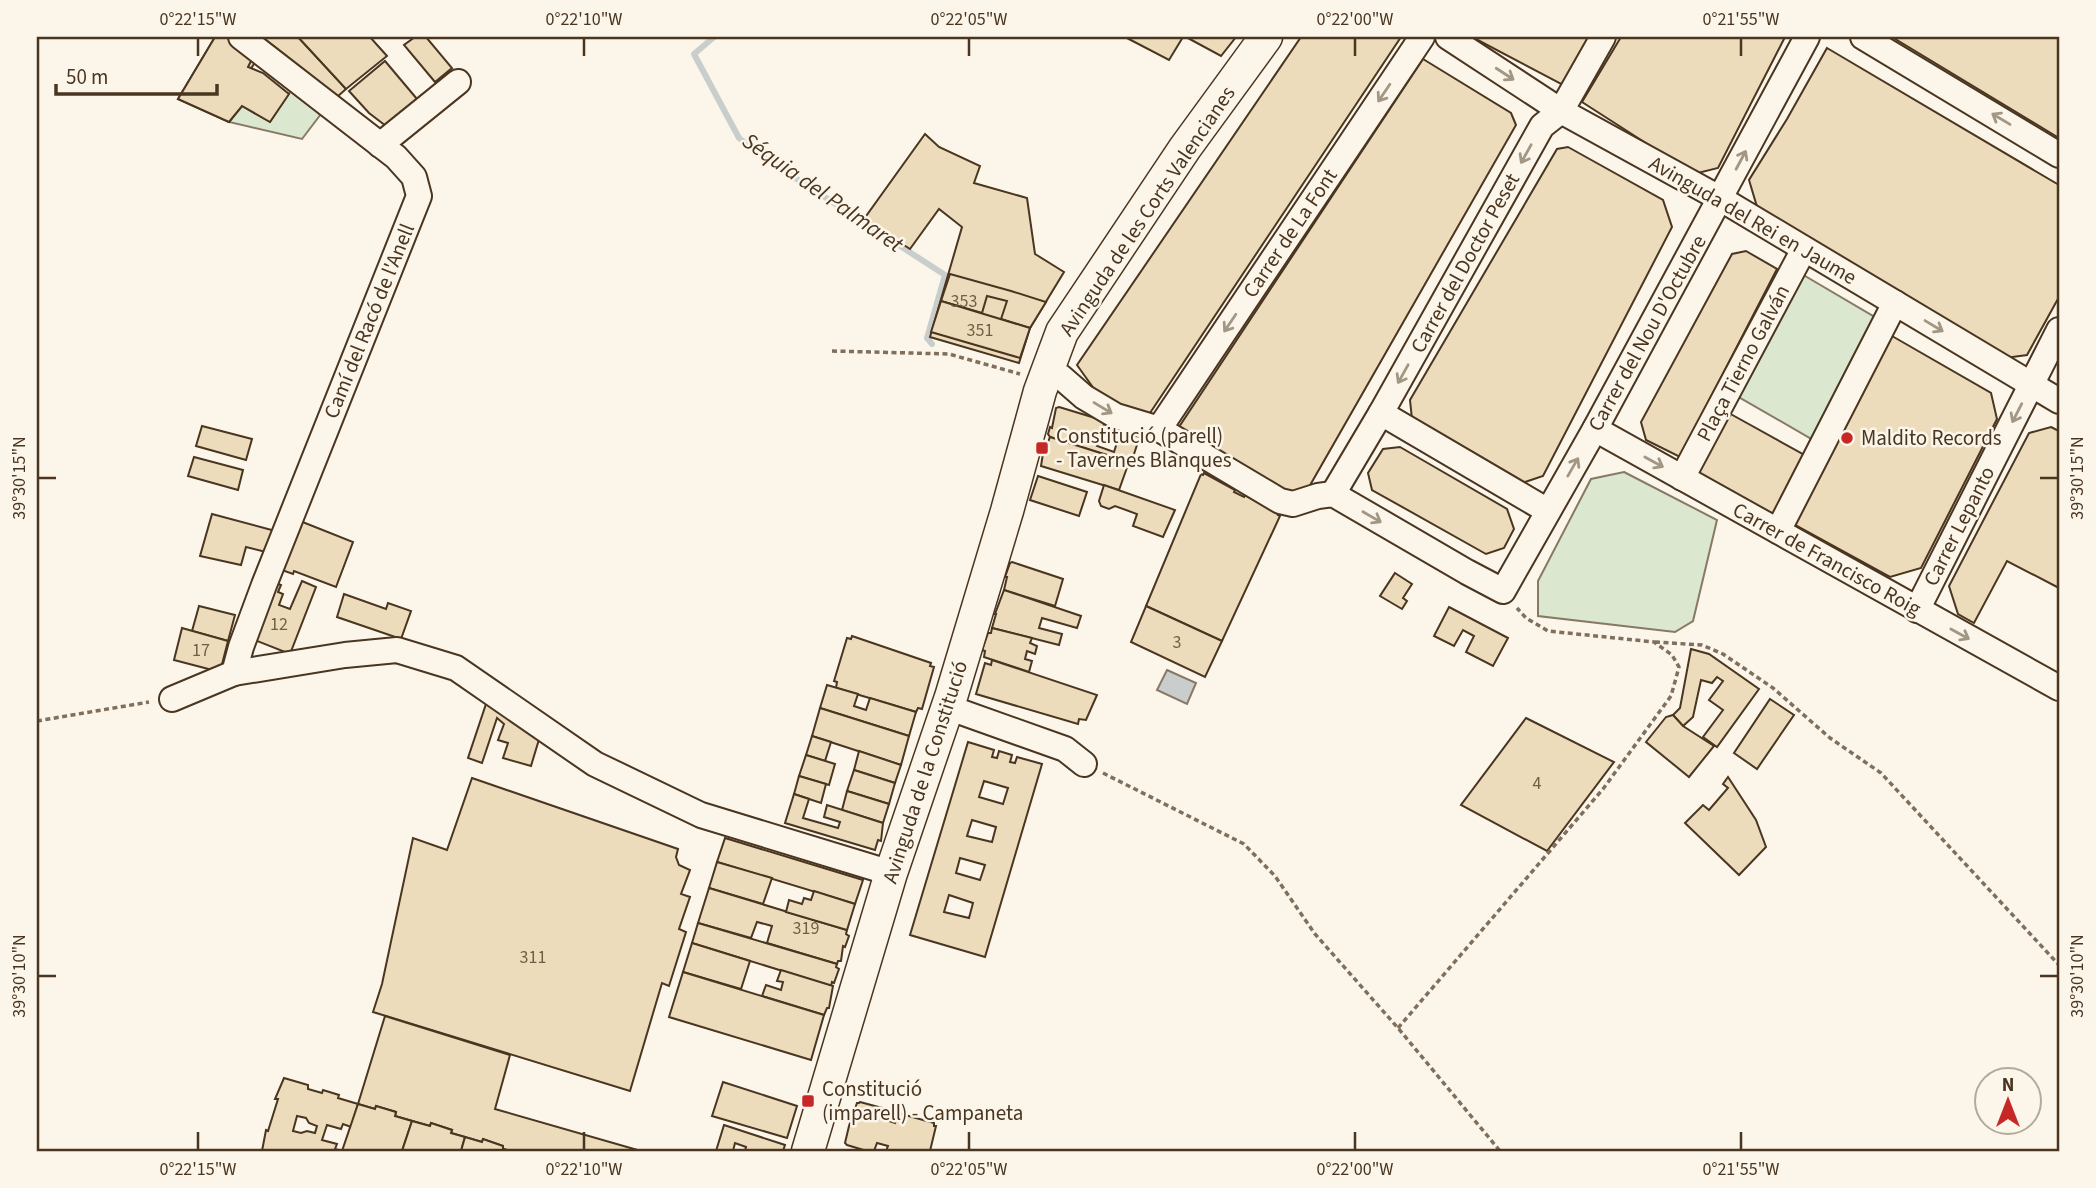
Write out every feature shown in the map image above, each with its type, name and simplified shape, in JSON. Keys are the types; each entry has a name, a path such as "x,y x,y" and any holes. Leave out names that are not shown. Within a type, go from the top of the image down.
{"main road":[{"name":"Avinguda de les Corts Valencianes","path":"1043,381 1062,332 1185,148 1266,37"},
{"name":"Avinguda de la Constitució","path":"808,1151 891,873 947,707 1007,511 1043,381"}],"street":[{"name":"Camí del Racó de l'Anell","path":"234,673 264,585 419,196 414,177 397,157 241,37"},
{"name":"Carrer de La Font","path":"1159,429 1422,37"},
{"name":"Avinguda del Rei en Jaume","path":"1448,37 1561,111 1721,199 2059,401"},
{"name":"Carrer del Doctor Peset","path":"1333,494 1542,126 1561,111 1604,37"},
{"name":"Carrer del Nou D'Octubre","path":"1503,591 1595,429 1807,37"},
{"path":"1863,37 2059,155"},
{"path":"380,145 458,82"},
{"name":"Plaça Tierno Galván","path":"1682,478 1804,249"},
{"path":"1778,531 1895,303"},
{"name":"Carrer Lepanto","path":"1917,610 2059,330"},
{"path":"1043,381 1061,377 1084,397 1116,416 1159,429 1280,501 1293,504 1333,494 1503,591"},
{"path":"1381,413 1548,511"},
{"name":"Carrer de Francisco Roig","path":"1595,429 2059,688"},
{"path":"172,699 234,673 345,654 397,650 456,668 595,764 701,815 891,873"},
{"path":"947,707 1065,749 1084,764"}],"path":[{"path":"832,351 949,354 1043,381"},
{"path":"1503,591 1526,618 1548,631 1702,645 1723,654 1773,688 1830,738 1881,773 2059,965"},
{"path":"1398,1028 1603,789 1671,696 1679,667 1672,655 1654,642"},
{"path":"37,721 172,699"},
{"path":"1084,764 1244,844 1275,876 1315,934 1398,1028 1500,1151"}],"green space":[{"path":"292,89 324,110 302,139 229,122 242,106 270,122"},
{"path":"1800,273 1878,319 1815,441 1737,396"},
{"path":"1624,472 1717,520 1693,621 1675,632 1538,616 1538,581 1591,479"}],"shaded area":[{"path":"1167,670 1196,683 1187,704 1157,690"}],"building":[{"path":"215,37 233,37 256,61 250,70 262,78 229,122 178,99","holes":["211,61 224,69 218,78 228,85 213,105 191,91"]},
{"path":"215,37 232,37 254,55 248,67 263,73 289,94 270,122 242,106 229,122 178,99"},
{"path":"260,37 298,37 346,89 336,98"},
{"path":"298,37 370,37 387,56 346,89"},
{"path":"415,37 426,37 452,68 435,82 404,45"},
{"path":"1125,37 1183,37 1169,60"},
{"path":"1186,37 1236,37 1221,56"},
{"path":"1301,37 1401,37 1150,413 1124,411 1102,400 1077,365"},
{"path":"1472,37 1591,37 1563,85"},
{"path":"1621,37 1785,37 1718,168 1694,174 1582,102"},
{"path":"1892,37 2056,37 2059,39 2059,138"},
{"path":"1827,48 2059,185 2059,297 2027,355 2005,358 1758,210 1749,180"},
{"path":"1423,59 1511,113 1516,125 1305,494 1292,497 1177,430"},
{"path":"385,61 417,99 386,126 369,113 349,91"},
{"path":"925,134 939,147 980,166 974,183 1027,198 1035,254 1064,272 1030,328 1019,363 930,337 962,227 939,209 910,249 864,219"},
{"path":"1568,147 1663,200 1672,227 1543,476 1522,483 1412,419 1410,400 1557,149"},
{"path":"1746,251 1777,269 1680,457 1646,440 1641,422 1732,254"},
{"path":"950,274 1046,302 1030,328 1001,319 1007,301 987,296 982,313 941,301"},
{"path":"941,301 1030,328 1020,358 931,332"},
{"path":"1892,336 1991,393 1997,419 1921,568 1890,577 1795,525"},
{"path":"1056,408 1105,421 1097,446 1114,452 1122,427 1141,433 1131,463 1050,437 1050,427 1052,428"},
{"path":"1727,412 1808,457 1777,517 1696,472"},
{"path":"202,426 252,439 246,460 196,446"},
{"path":"2051,427 2059,431 2059,588 2007,561 1974,623 1958,614 1949,586 2029,433"},
{"path":"1050,437 1129,462 1119,490 1041,466 1044,447"},
{"path":"1400,447 1507,509 1514,529 1504,548 1486,554 1372,490 1368,473 1383,449"},
{"path":"194,457 243,470 238,490 188,476"},
{"path":"1204,473 1235,490 1234,492 1279,513 1280,516 1222,641 1146,606 1201,474"},
{"path":"1038,476 1087,492 1079,516 1030,500"},
{"path":"1104,485 1175,510 1163,537 1133,526 1137,514 1115,506 1109,509 1101,506 1099,501"},
{"path":"212,514 279,532 270,553 246,547 241,565 200,556"},
{"path":"295,519 353,542 336,587 294,571 293,574 276,568"},
{"path":"1012,562 1063,579 1055,606 1004,590 1005,577"},
{"path":"1395,573 1412,584 1403,598 1407,601 1402,609 1380,596"},
{"path":"302,581 316,587 290,654 252,639 274,582 281,585 278,592 283,594 279,605 290,609"},
{"path":"1004,590 1081,616 1077,628 1042,618 1039,628 1062,634 1059,645 992,628"},
{"path":"344,594 386,609 388,603 411,611 401,639 337,617"},
{"path":"199,606 235,615 228,641 192,631"},
{"path":"1146,606 1222,641 1205,677 1131,642"},
{"path":"1449,607 1508,638 1493,666 1466,652 1474,636 1463,630 1454,646 1434,636"},
{"path":"182,628 228,641 220,672 174,660"},
{"path":"992,628 1032,638 1030,643 1037,646 1035,654 1027,651 1025,659 1032,661 1029,672 984,657 985,651 982,650"},
{"path":"852,636 931,663 930,666 934,667 922,709 918,708 916,712 836,688 837,682 834,681 847,638 851,639"},
{"path":"1691,649 1709,654 1759,689 1717,747 1703,737 1723,710 1709,700 1723,681 1717,677 1712,683 1701,680 1693,717 1683,726 1673,715 1680,708"},
{"path":"992,660 1097,695 1086,720 1079,719 1078,724 976,694 985,663 991,665"},
{"path":"827,685 858,694 854,706 866,710 870,698 916,712 909,736 820,708"},
{"path":"489,695 540,736 531,766 503,758 508,743 498,740 504,724 497,718 482,763 468,758"},
{"path":"1770,699 1794,715 1757,769 1734,753"},
{"path":"820,708 909,736 901,765 812,736"},
{"path":"1673,715 1683,726 1714,746 1689,777 1646,742 1666,717"},
{"path":"1526,718 1614,762 1547,851 1461,805"},
{"path":"812,736 831,742 825,761 806,755"},
{"path":"968,742 994,750 992,757 997,758 999,751 1012,755 1010,762 1015,763 1017,757 1042,764 985,957 910,935","holes":["984,781 1008,788 1003,804 979,797","972,820 996,827 992,842 967,836","960,858 985,865 980,880 956,873","949,895 973,903 969,918 944,912"]},
{"path":"859,751 901,765 895,783 854,770"},
{"path":"806,755 835,764 829,785 799,776"},
{"path":"854,770 895,783 889,804 847,791"},
{"path":"799,776 826,784 821,803 794,794"},
{"path":"1728,777 1756,820 1766,847 1739,875 1685,823 1703,805 1709,810 1728,788 1723,784"},
{"path":"472,778 678,849 676,857 679,865 690,870 681,894 690,897 679,929 686,932 669,986 662,983 630,1091 373,1012 382,984 413,838 447,850"},
{"path":"847,791 889,804 883,823 842,810"},
{"path":"794,794 809,799 803,818 838,828 840,822 824,817 827,805 883,823 881,841 878,840 875,850 785,823"},
{"path":"725,838 863,880 855,904 717,862"},
{"path":"717,862 772,878 763,904 709,888"},
{"path":"709,888 847,930 846,934 849,936 845,947 843,946 841,961 837,964 767,943 772,926 757,922 751,938 698,923"},
{"path":"814,891 855,904 847,930 786,912 789,900 802,904 804,898 811,900"},
{"path":"698,923 837,964 839,969 834,983 832,982 831,986 692,943"},
{"path":"692,943 750,961 741,989 683,972"},
{"path":"781,970 833,986 829,1008 824,1015 762,996 766,985 781,990 783,982 777,981"},
{"path":"683,972 824,1015 811,1060 669,1017"},
{"path":"385,1016 510,1055 495,1109 641,1151 511,1151 483,1139 482,1142 451,1133 452,1130 431,1123 430,1126 395,1116 396,1112 358,1104"},
{"path":"284,1078 308,1085 308,1089 322,1093 323,1090 358,1104 351,1127 343,1124 341,1129 327,1125 322,1140 337,1144 335,1149 342,1151 262,1151 266,1130 268,1131 278,1099 275,1099","holes":["297,1116 306,1118 309,1123 317,1126 315,1133 293,1131"]},
{"path":"723,1082 797,1106 787,1138 712,1116"},
{"path":"857,1103 886,1109 883,1119 895,1123 898,1113 934,1123 936,1126 930,1151 886,1151 888,1146 877,1143 874,1151 867,1151 847,1145 845,1143 849,1126"},
{"path":"358,1104 396,1112 395,1116 412,1121 402,1151 342,1151"},
{"path":"412,1121 430,1126 431,1123 465,1137 461,1151 402,1151"},
{"path":"724,1125 785,1145 783,1151 745,1151 746,1147 735,1143 733,1151 716,1151"},
{"path":"465,1137 482,1142 483,1139 511,1151 461,1151"}],"waterway":[{"name":"Séquia del Palmaret","path":"714,37 694,54 739,138 763,157 945,275 927,338 932,344"}],"place":[{"name":"Maldito Records","path":"1847,438"},
{"name":"Constitució (parell) - Tavernes Blanques","path":"1042,448"},
{"name":"Constitució (imparell) - Campaneta","path":"808,1101"}]}
